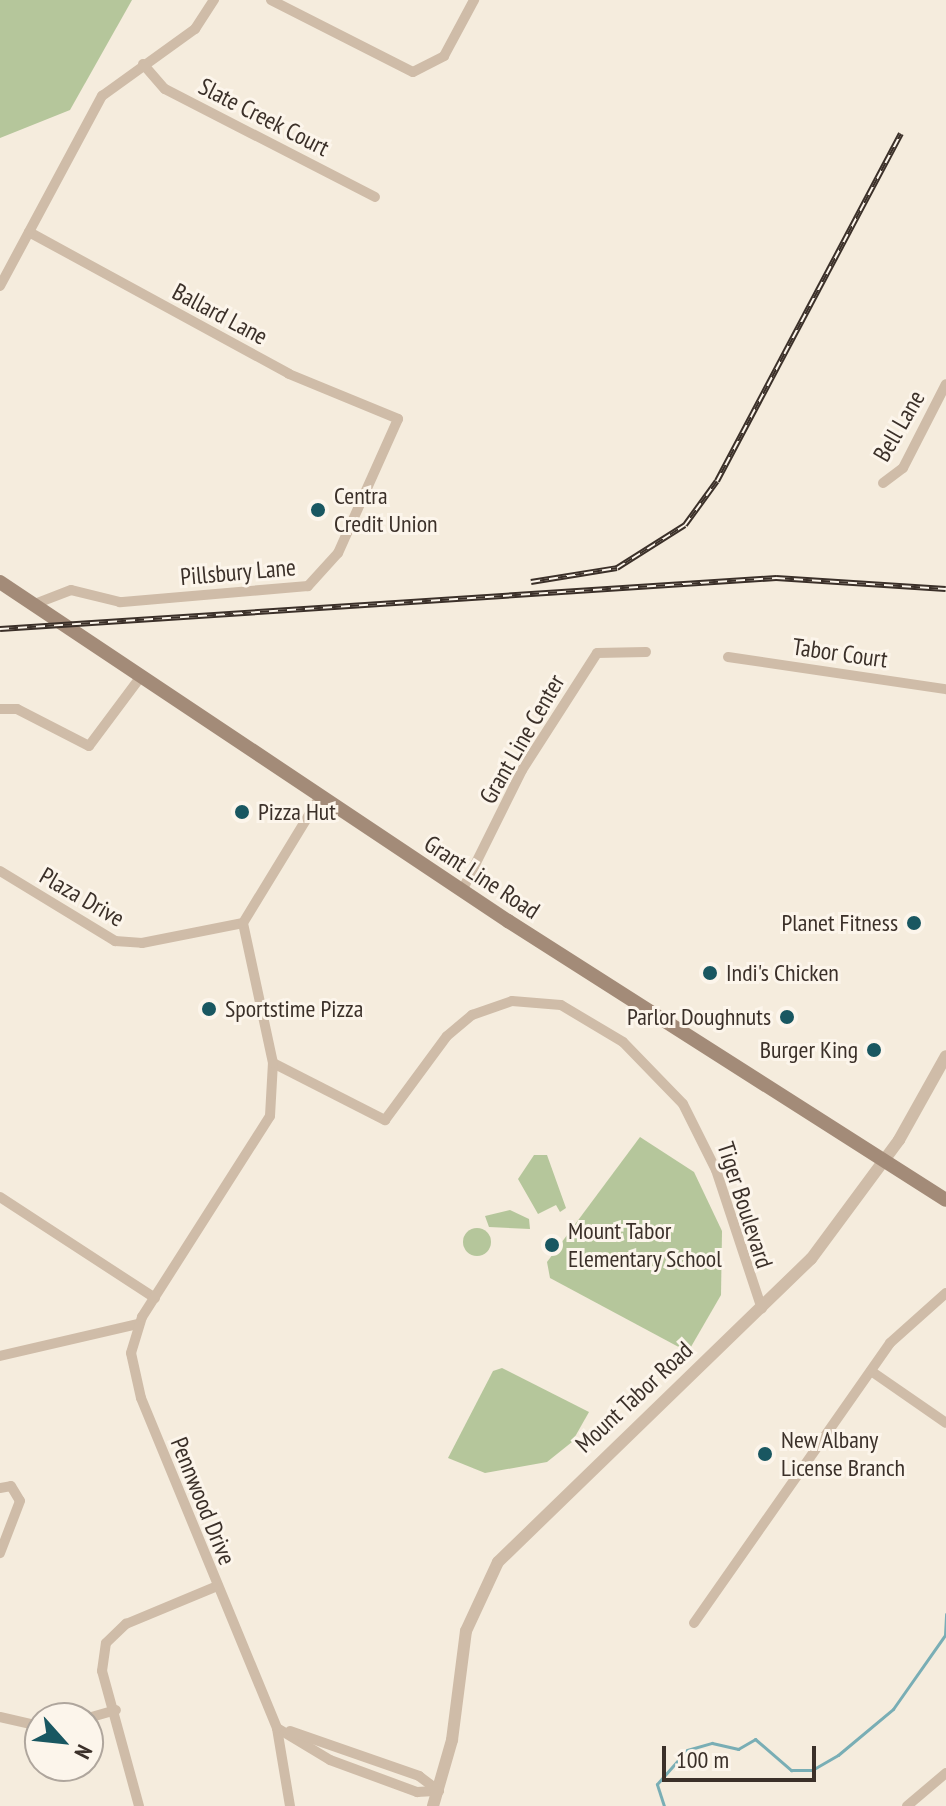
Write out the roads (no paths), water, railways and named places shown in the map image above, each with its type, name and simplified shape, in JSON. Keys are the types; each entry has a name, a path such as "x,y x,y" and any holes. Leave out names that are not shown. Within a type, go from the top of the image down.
{"main road":[{"name":"Grant Line Road","path":"0,582 139,679 462,891 946,1200"}],"street":[{"path":"0,286 102,96 195,29 214,0"},
{"path":"271,0 413,72 444,56 474,0"},
{"name":"Slate Creek Court","path":"143,64 165,89 375,197"},
{"name":"Ballard Lane","path":"29,232 289,374 398,419"},
{"name":"Bell Lane","path":"883,483 903,468 946,384"},
{"name":"Pillsbury Lane","path":"32,605 71,590 120,602 308,586 338,553 398,419"},
{"name":"Grant Line Center","path":"462,891 522,770 589,663 607,649 646,652"},
{"name":"Tabor Court","path":"728,657 946,689"},
{"path":"0,709 17,709 89,746 139,679"},
{"path":"243,923 320,797"},
{"name":"Plaza Drive","path":"0,871 115,941 142,943 243,923"},
{"name":"Pennwood Drive","path":"243,923 273,1063 270,1116 138,1324 131,1353 137,1388 215,1587 277,1728 290,1806"},
{"name":"Tiger Boulevard","path":"273,1063 385,1120 447,1036 472,1015 512,1001 561,1005 623,1042 683,1104 716,1170 762,1309"},
{"name":"Mount Tabor Road","path":"433,1806 439,1791 466,1631 498,1562 762,1309 822,1247 883,1158 946,1056"},
{"path":"0,1197 155,1298"},
{"path":"694,1623 890,1343 946,1293"},
{"path":"0,1356 138,1324"},
{"path":"871,1371 946,1423"},
{"path":"0,1488 11,1486 20,1501 0,1553"},
{"path":"139,1806 101,1661 111,1635 215,1587"},
{"path":"104,1713 116,1710"},
{"path":"0,1717 24,1722"},
{"path":"277,1728 419,1776 439,1791"},
{"path":"277,1728 330,1760 417,1792 439,1791"},
{"path":"907,1806 946,1773"}],"waterway":[{"path":"664,1806 657,1784 687,1750 712,1743 738,1749 755,1739 791,1770 812,1770 838,1755 893,1709 945,1635 946,1614"}],"railway":[{"path":"531,582 617,568 685,525 717,481 901,134"},
{"path":"0,629 776,578 946,589"}],"place":[{"name":"Centra Credit Union","path":"318,510"},
{"name":"Pizza Hut","path":"242,812"},
{"name":"Planet Fitness","path":"914,923"},
{"name":"Indi's Chicken","path":"710,973"},
{"name":"Sportstime Pizza","path":"209,1009"},
{"name":"Parlor Doughnuts","path":"787,1017"},
{"name":"Burger King","path":"874,1050"},
{"name":"Mount Tabor Elementary School","path":"552,1245"},
{"name":"New Albany License Branch","path":"765,1454"}]}
